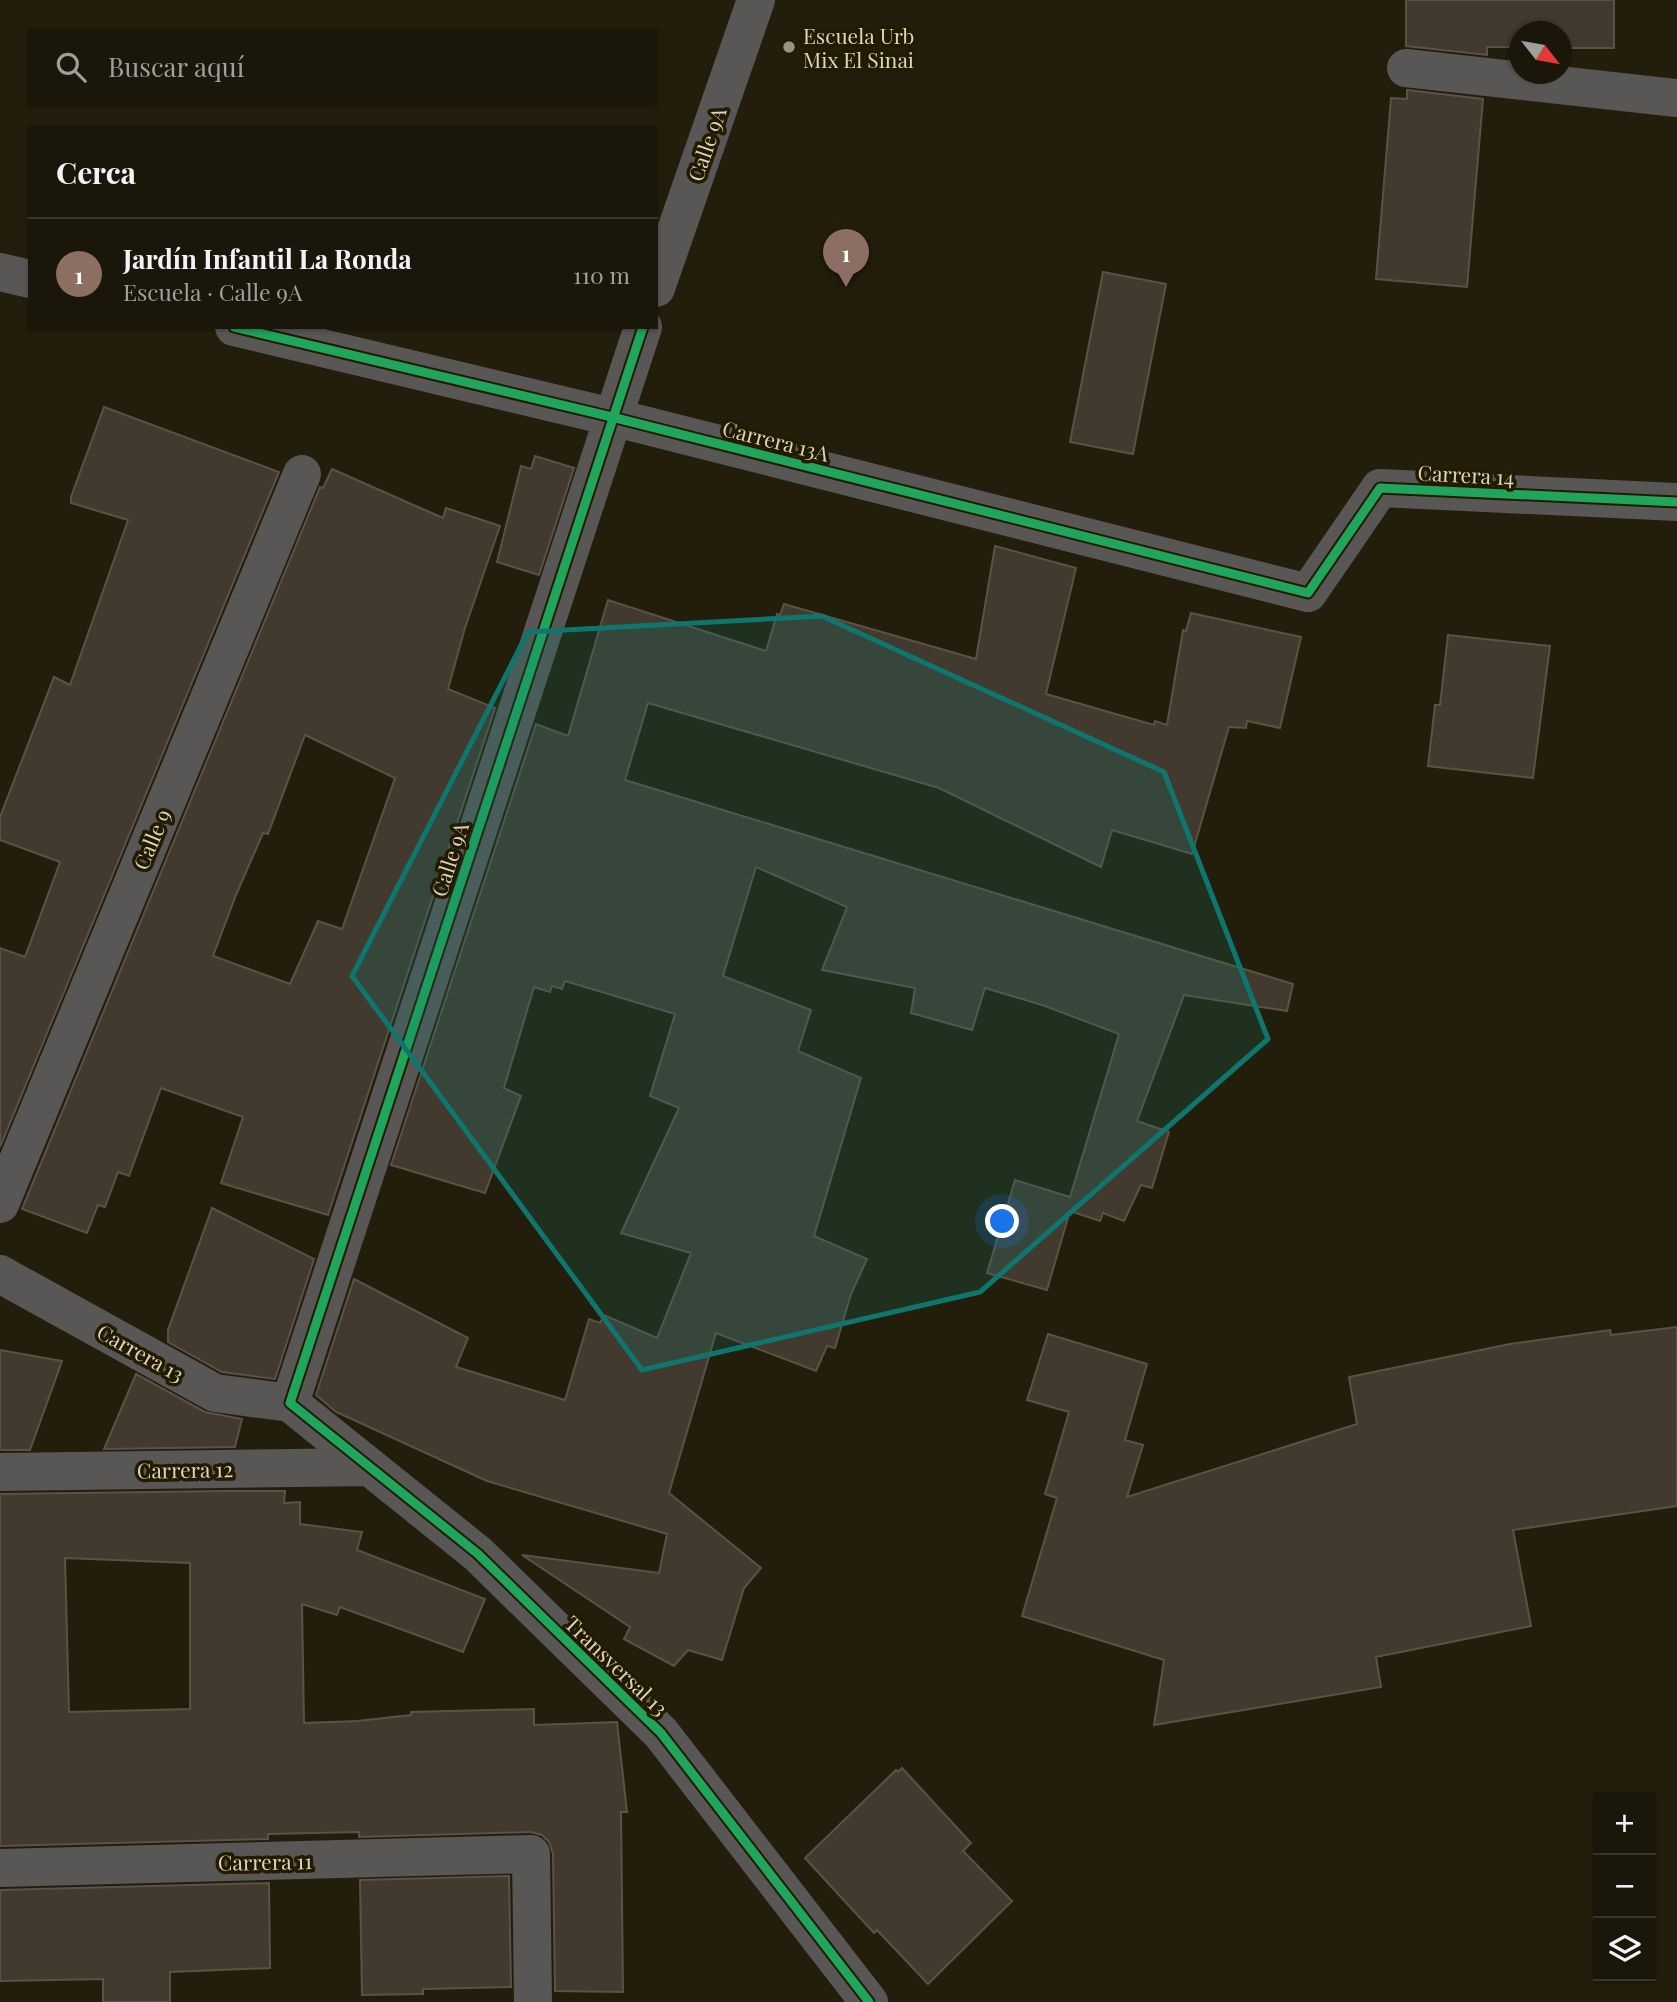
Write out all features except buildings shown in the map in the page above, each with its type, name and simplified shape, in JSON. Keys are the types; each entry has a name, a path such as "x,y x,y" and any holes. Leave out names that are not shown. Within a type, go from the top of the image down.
{"street":[{"name":"Calle 9A","path":"658,282 756,0"},
{"path":"1406,68 1677,98"},
{"path":"0,272 28,279"},
{"name":"Carrera 13A","path":"242,329 612,416 1308,593"},
{"name":"Calle 9A","path":"290,1402 642,329"},
{"name":"Calle 9","path":"0,1204 302,474"},
{"name":"Carrera 14","path":"1308,593 1380,488 1677,502"},
{"name":"Carrera 13","path":"0,1274 215,1393 290,1402"},
{"name":"Transversal 13","path":"290,1402 478,1555 661,1733 869,2002"},
{"name":"Carrera 12","path":"0,1472 370,1467"},
{"name":"Carrera 11","path":"0,1868 531,1854 533,2002"}],"highlighted area":[{"path":"822,616 1164,772 1268,1039 980,1292 642,1370 352,976 528,632"}],"cycle path":[{"path":"242,329 612,417 1308,593 1380,488 1677,502"},
{"path":"642,329 290,1403 478,1554 661,1733 869,2002"}],"place":[{"name":"Escuela Urb Mix El Sinai","path":"789,47"},
{"name":"Jardín Infantil La Ronda","path":"846,287"}]}
